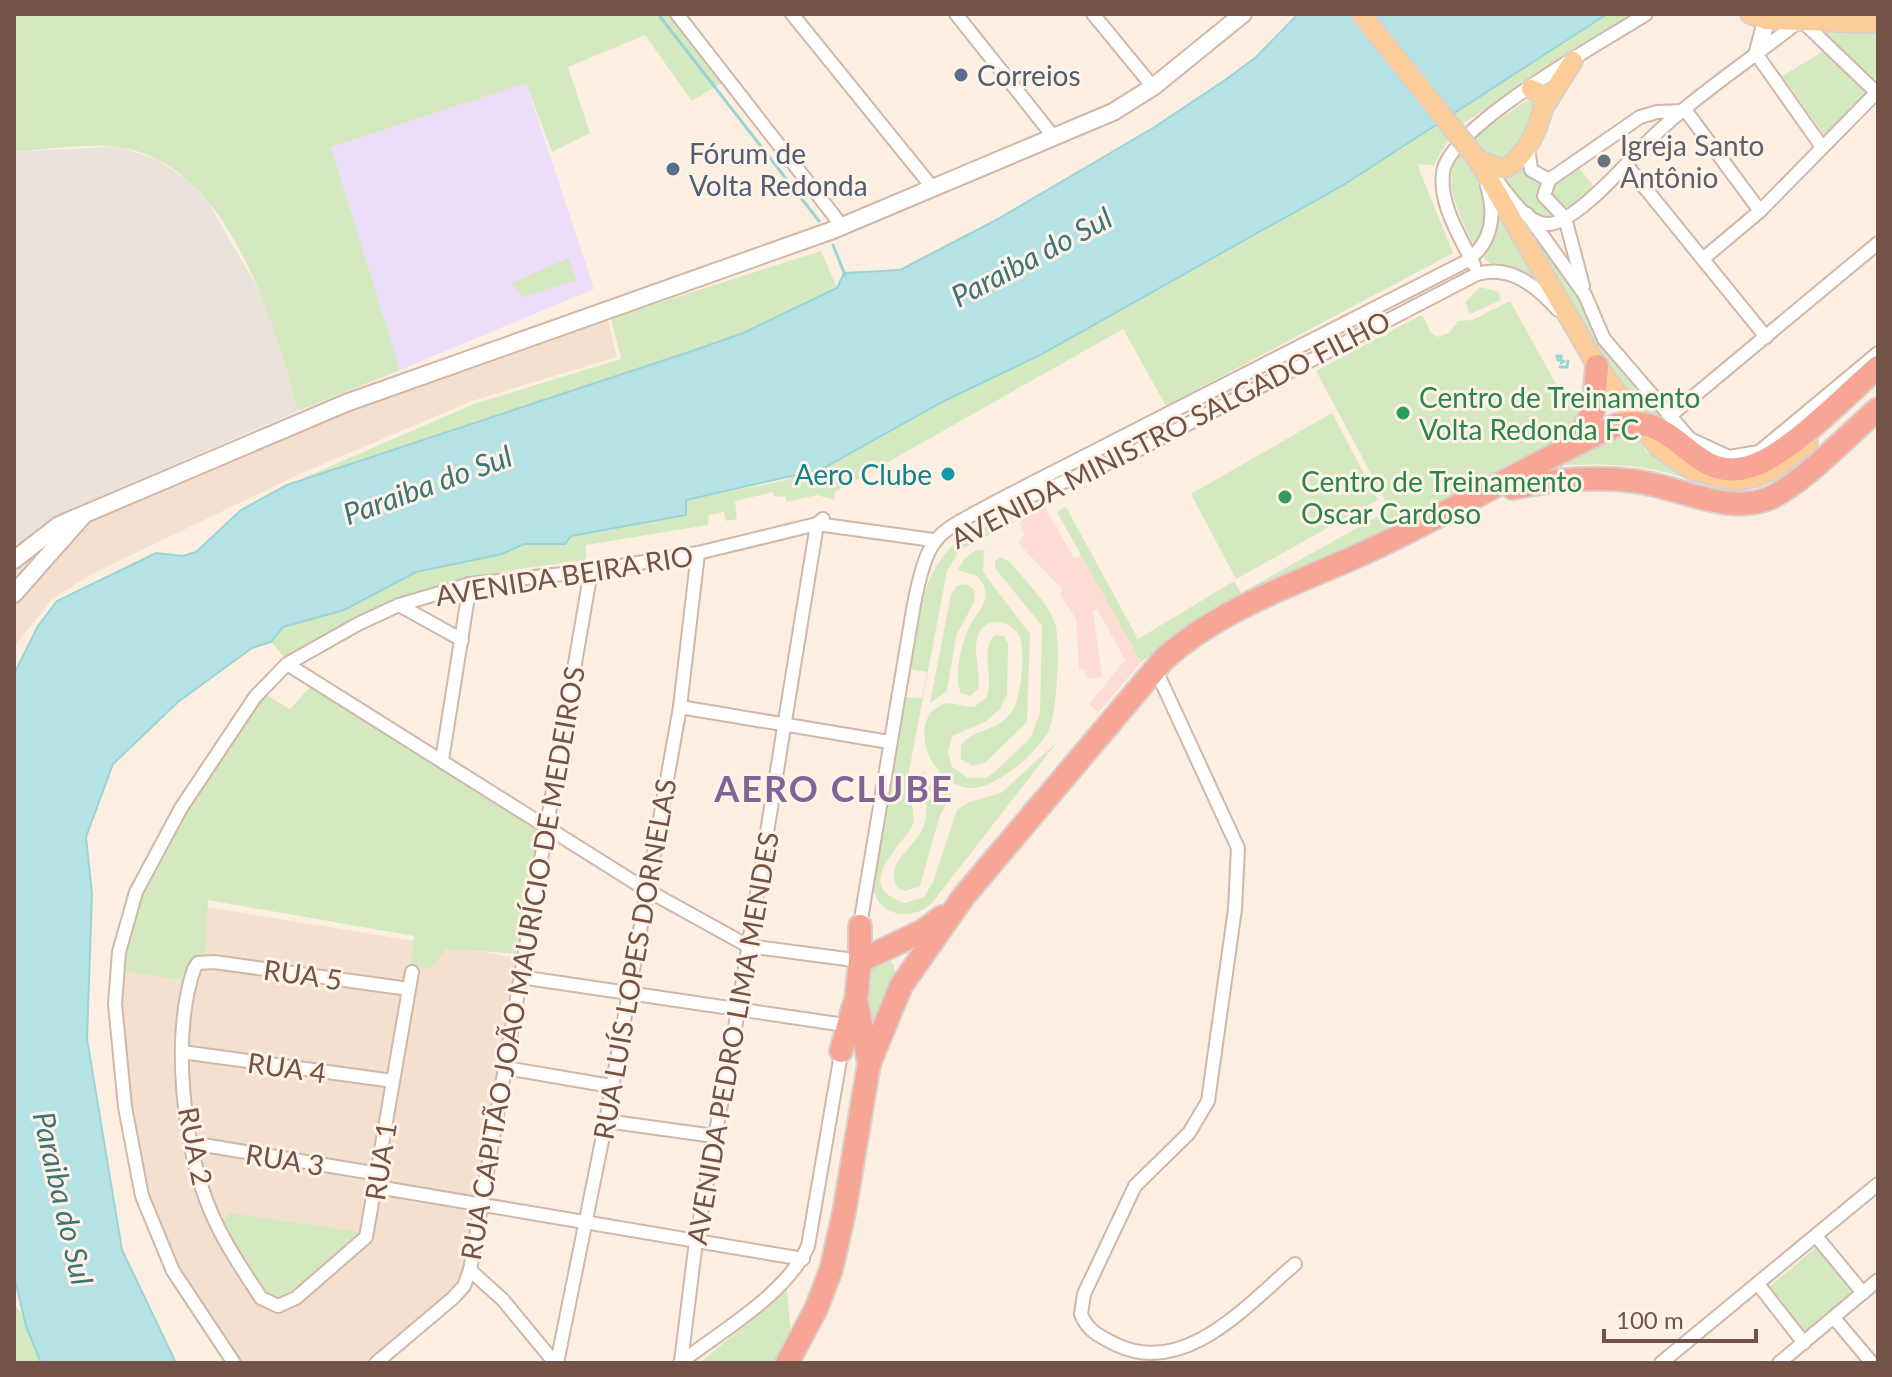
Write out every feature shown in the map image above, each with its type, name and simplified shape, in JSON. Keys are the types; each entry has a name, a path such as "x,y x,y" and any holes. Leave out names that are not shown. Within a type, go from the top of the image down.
{"highway":[{"path":"1569,450 1586,430 1593,412 1598,385 1597,366"},
{"path":"787,1363 816,1309 831,1270 844,1213 869,1064 901,986 964,896 1155,668 1217,620 1480,495 1617,425 1639,423 1660,427 1710,466 1730,470 1747,467 1767,459 1792,441 1878,367"},
{"path":"1828,451 1878,383"},
{"path":"1480,495 1534,483 1592,477 1659,485 1742,505 1781,492 1878,409"},
{"path":"865,958 923,931 964,896"},
{"path":"841,1051 865,958 860,926"},
{"path":"865,958 898,962 901,986"},
{"path":"856,1000 869,1064"}],"main road":[{"path":"1361,14 1482,167 1597,366 1659,448 1685,466 1714,479 1745,480 1786,462 1878,383"},
{"path":"1761,16 1873,20"},
{"path":"1482,167 1508,168 1520,158 1544,107 1573,61"},
{"path":"1531,89 1543,94 1544,107"}],"street":[{"path":"677,14 837,228"},
{"path":"792,14 932,187"},
{"path":"956,14 1053,136"},
{"path":"1093,14 1153,87"},
{"path":"1576,330 1544,295 1522,279 1492,271 1477,274 1446,201 1445,165 1469,131 1646,14"},
{"path":"1761,16 1757,55 1822,147"},
{"path":"14,560 59,525 346,403 807,240 1113,112 1153,87 1231,18"},
{"path":"1527,214 1544,224 1565,218 1628,167 1637,153 1686,111 1799,19 1877,92 1760,211 1704,258"},
{"path":"1686,111 1657,112 1640,117 1549,180 1544,196 1565,218 1585,295 1604,339 1696,444 1736,458 1766,448 1878,353"},
{"path":"1686,111 1760,211"},
{"path":"1528,142 1531,170 1549,180"},
{"path":"1482,167 1527,214 1585,295"},
{"path":"1471,258 1486,242 1492,218 1482,167"},
{"path":"1628,167 1766,337"},
{"path":"1670,416 1878,243"},
{"name":"AVENIDA MINISTRO SALGADO FILHO","path":"860,926 889,742 926,554 933,540 999,500 1471,258"},
{"name":"AVENIDA MINISTRO SALGADO FILHO","path":"926,554 982,517 1132,453 1477,274"},
{"path":"14,594 83,515"},
{"name":"AVENIDA BEIRA RIO","path":"234,1363 173,1271 142,1196 125,1107 115,1004 125,923 136,892 181,808 236,721 287,664 399,605 470,584 591,571 698,553 822,520 908,538 933,540"},
{"name":"AVENIDA PEDRO LIMA MENDES","path":"681,1363 696,1241 822,520"},
{"path":"908,538 926,554"},
{"name":"RUA LUÍS LOPES DORNELAS","path":"556,1363 606,1121 645,889 680,707 698,553"},
{"name":"RUA CAPITÃO JOÃO MAURÍCIO DE MEDEIROS","path":"376,1363 453,1298 464,1286 470,1270 591,571"},
{"path":"442,760 470,584"},
{"path":"399,605 462,640"},
{"path":"287,664 645,889 748,946 865,958 845,1025 808,1246 803,1259 787,1280 681,1363"},
{"path":"1155,668 1238,848 1235,909 1208,1101 1189,1133 1135,1186 1084,1294 1081,1314 1093,1333 1126,1350 1166,1355 1193,1345 1219,1328 1295,1264"},
{"path":"680,707 889,742"},
{"name":"RUA 5","path":"198,963 214,962 409,989"},
{"name":"RUA 2","path":"198,963 191,979 182,1052 191,1143 209,1209 222,1237 261,1298 278,1306"},
{"name":"RUA 1","path":"278,1306 296,1298 361,1244 369,1225 412,972"},
{"path":"520,977 845,1025"},
{"name":"RUA 4","path":"182,1052 393,1081"},
{"path":"506,1068 611,1086"},
{"path":"606,1121 714,1136"},
{"name":"RUA 3","path":"191,1143 480,1202 803,1259"},
{"path":"1661,1363 1878,1184"},
{"path":"1816,1236 1863,1293"},
{"path":"470,1270 503,1300 556,1363"},
{"path":"1779,1363 1878,1280"},
{"path":"1758,1284 1804,1343"},
{"path":"1834,1318 1872,1363"}],"shaded area":[{"path":"526,83 594,289 400,370 331,147"},
{"path":"123,148 158,160 189,181 208,202 266,303 298,411 64,512 14,547 14,152"},
{"path":"607,316 617,357 472,401 302,473 96,572 53,598 14,647 14,564 95,519 394,390"},
{"path":"1032,503 1045,507 1074,558 1081,555 1141,662 1098,713 1089,704 1125,660 1097,609 1093,611 1102,677 1088,679 1084,669 1079,669 1076,619 1060,594 1063,590 1018,543 1025,534 1017,518 998,524 994,515"},
{"path":"139,896 519,958 463,1272 451,1290 365,1363 242,1363 204,1311 168,1247 144,1185 127,1088 119,1010 122,957"}],"green space":[{"path":"14,14 670,14 722,83 692,101 645,35 568,67 590,133 552,152 526,83 331,147 400,370 298,411 275,335 242,254 219,217 193,185 161,161 124,148 83,146 14,152"},
{"path":"1607,14 1632,14 1461,125 1450,113"},
{"path":"1822,32 1878,33 1878,80 1870,77"},
{"path":"1824,51 1867,93 1825,136 1782,76"},
{"path":"1534,99 1538,106 1516,153 1502,161 1484,154 1472,139 1524,102"},
{"path":"1436,123 1449,138 1434,165 1417,164 1453,253 1166,406 1123,329 835,492 834,500 817,495 787,502 785,496 775,497 773,492 735,501 737,519 726,521 724,512 709,515 708,525 586,545 586,560 487,574 409,594 354,619 284,657 271,642 283,627 344,610 416,572 502,554 524,544 548,545 571,536 686,514 686,500 782,481 873,442 944,401 1040,355 1259,234 1403,148"},
{"path":"1460,152 1474,174 1482,196 1484,219 1477,244 1472,243 1454,198 1452,174"},
{"path":"1525,161 1530,177 1543,183 1539,194 1557,217 1538,215 1530,210 1496,174"},
{"path":"1575,163 1597,190 1569,213 1545,194 1545,190"},
{"path":"1496,204 1539,283 1484,258"},
{"path":"1532,228 1578,290 1596,334 1676,429 1753,463 1636,417 1525,233"},
{"path":"821,251 837,288 743,333 287,485 474,404 621,359 611,318"},
{"path":"568,258 576,280 522,297 512,283"},
{"path":"1480,287 1499,292 1501,300 1470,314 1465,302"},
{"path":"1510,301 1561,393 1589,393 1575,433 1373,535 1277,578 1201,619 1141,662 1057,512 1066,507 1138,639 1234,581 1241,593 1387,511 1384,498 1316,371 1419,316 1423,316 1431,333 1438,337 1450,332 1458,321 1472,320"},
{"name":"Centro de Treinamento Oscar Cardoso","path":"1332,413 1378,500 1236,579 1191,494"},
{"path":"1638,432 1646,452 1700,480 1698,484 1646,468 1555,465 1613,435"},
{"path":"991,518 995,526 1018,520 960,550 947,571 909,771 914,822 885,864 882,886 889,895 905,903 924,897 933,882 957,810 969,802 1001,793 1058,741 932,903 915,913 896,913 881,904 873,886 905,697 922,698 927,672 910,669 921,604 932,573 941,559 957,542 983,529"},
{"path":"976,550 984,550 983,572 1030,634 1027,722 986,762 972,766 961,759 961,746 972,736 1001,722 1014,708 1021,683 1022,660 1021,641 1014,629 1002,623 990,623 977,639 978,689 970,696 961,693 958,669 962,650 967,632 986,596 983,583 977,576 958,570 964,559"},
{"path":"1000,557 1010,562 1053,619 1058,648 1055,703 1047,734 1029,756 992,783 969,788 954,783 932,762 926,748 926,721 933,711 944,704 974,707 986,698 988,649 995,635 1004,636 1008,643 1007,694 1000,709 985,722 952,736 948,752 952,767 968,778 986,778 1031,737 1040,712 1042,626 995,568 995,561"},
{"path":"966,584 975,590 974,602 956,636 947,691 930,703 951,594 957,586"},
{"path":"312,685 540,829 520,954 446,949 431,968 411,965 414,936 208,900 205,952 192,961 185,981 125,971 130,917 171,836 241,722 265,694 290,709"},
{"path":"923,771 933,785 951,794 939,818 920,886 905,891 897,887 895,869 925,822"},
{"path":"888,959 894,965 895,978 869,1040 861,1012 868,965"},
{"path":"229,1213 359,1232 361,1235 359,1241 279,1300 272,1298 237,1253 223,1223"},
{"path":"1816,1247 1855,1294 1805,1335 1766,1290"},
{"path":"787,1289 791,1336 775,1363 700,1363"},
{"path":"14,1305 19,1310 55,1363 14,1363"}],"water":[{"name":"Paraiba do Sul","path":"1298,14 1607,14 1345,184 1040,355 944,401 822,469 686,500 686,515 571,536 565,544 524,544 502,554 416,572 344,610 283,627 271,642 252,648 178,702 113,764 86,837 92,894 87,1039 122,1250 176,1363 41,1363 26,1326 14,1276 14,674 38,626 57,601 156,553 182,556 196,552 241,510 287,485 743,333 837,288 844,273 900,270 998,219 1153,128 1255,58"}],"waterway":[{"path":"658,14 819,221"},
{"path":"833,245 845,275"},
{"path":"1557,356 1561,356 1561,360 1558,360 1557,356"},
{"path":"1560,367 1567,367 1568,361"}],"place":[{"name":"Correios","path":"961,75"},
{"name":"Igreja Santo Antônio","path":"1604,161"},
{"name":"Fórum de Volta Redonda","path":"673,169"},
{"name":"Centro de Treinamento Volta Redonda FC","path":"1403,413"},
{"name":"Aero Clube","path":"948,474"},
{"name":"Centro de Treinamento Oscar Cardoso","path":"1285,497"}],"district":[{"name":"AERO CLUBE","path":"834,788"}]}
